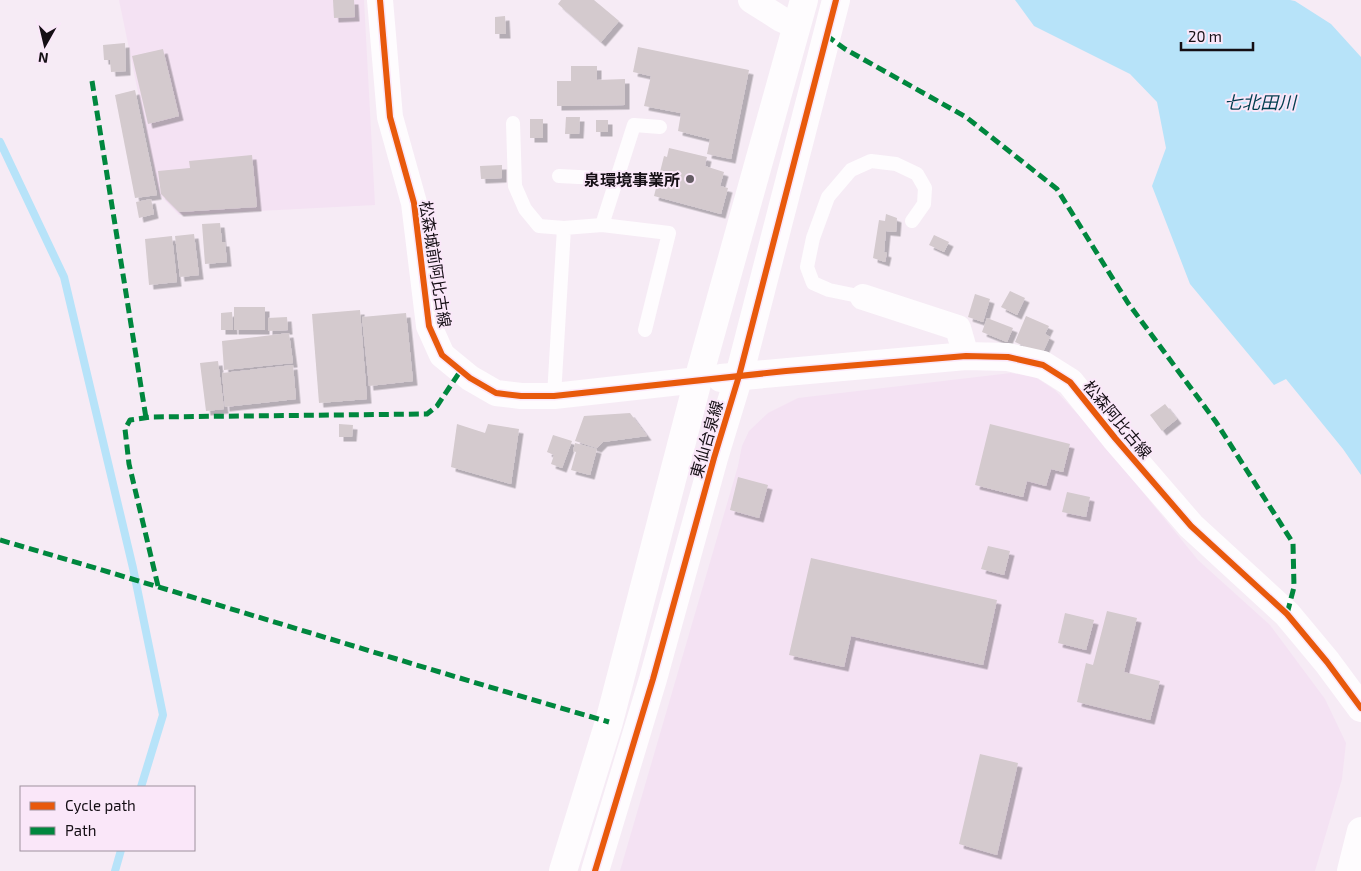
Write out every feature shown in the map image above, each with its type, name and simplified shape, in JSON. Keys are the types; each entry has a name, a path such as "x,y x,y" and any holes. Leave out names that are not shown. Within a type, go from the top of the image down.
{"street":[{"name":"松森城前阿比古線","path":"380,0 390,117 414,203 429,326 442,355 470,378 496,393 521,396 554,396 698,380"},
{"path":"751,0 796,26"},
{"path":"563,871 609,722 698,380 804,0"},
{"name":"東仙台泉線","path":"595,871 650,688 711,468 739,376 834,6"},
{"path":"863,297 958,328 966,356"},
{"name":"松森阿比古線","path":"698,380 966,356 1008,357 1043,365 1070,382 1115,438 1191,526 1287,614 1327,662 1361,708"},
{"path":"1351,871 1361,831"}],"lane":[{"path":"513,123 515,186 525,209 539,226 564,228 602,225 669,233 645,330"},
{"path":"602,225 634,125 660,127"},
{"path":"863,297 829,290 813,283 807,266 813,238 828,197 851,170 871,161 896,164 917,174 925,188 924,204 912,221"},
{"path":"559,176 617,179"},
{"path":"554,396 564,228"}],"shaded area":[{"path":"119,0 364,0 375,205 179,215 159,194"},
{"path":"1011,373 1035,377 1055,390 1089,426 1198,560 1270,625 1325,699 1346,743 1342,779 1315,871 620,871 738,466 742,446 749,431 768,413 798,398"}],"water":[{"name":"七北田川","path":"1015,0 1290,0 1295,1 1331,24 1361,57 1361,475 1343,449 1286,379 1274,385 1190,284 1152,186 1166,148 1157,102 1130,74 1034,26"}],"building":[{"path":"333,0 354,0 355,17 334,18"},
{"path":"561,0 594,0 619,21 601,42 558,4"},
{"path":"505,16 506,34 495,34 495,17"},
{"path":"125,43 126,71 111,72 110,60 104,60 103,45"},
{"path":"638,47 749,70 731,159 707,154 710,139 678,131 681,113 644,106 651,76 633,72"},
{"path":"163,49 179,116 148,124 132,56"},
{"path":"571,66 597,66 597,80 625,79 625,105 557,106 557,81 571,81"},
{"path":"135,90 157,195 135,198 115,95"},
{"path":"566,117 580,117 579,134 565,134"},
{"path":"530,119 543,119 543,138 530,138"},
{"path":"596,120 608,120 608,132 596,132"},
{"name":"泉環境事業所","path":"669,148 707,157 705,166 724,172 720,186 728,188 721,214 654,196 664,156 667,157"},
{"path":"252,155 257,207 179,212 161,194 158,171 190,168 189,161"},
{"path":"502,165 502,178 481,179 480,166"},
{"path":"151,199 154,214 139,218 136,202"},
{"path":"886,214 897,218 896,232 886,231 884,252 887,253 885,262 873,258 879,220 885,221"},
{"path":"220,223 222,242 225,242 227,262 205,264 202,224"},
{"path":"194,234 199,275 180,277 175,236"},
{"path":"934,235 949,242 944,252 929,245"},
{"path":"172,236 177,282 149,285 145,239"},
{"path":"1010,291 1025,298 1017,315 1001,307"},
{"path":"975,294 990,299 983,322 968,317"},
{"path":"234,307 265,307 265,330 234,330"},
{"path":"360,310 367,399 319,403 312,314"},
{"path":"232,312 233,330 221,330 221,313"},
{"path":"406,313 413,381 369,386 362,317"},
{"path":"1026,316 1049,326 1045,334 1050,337 1042,354 1015,342"},
{"path":"287,317 288,330 268,331 268,318"},
{"path":"987,318 1013,328 1007,342 982,332"},
{"path":"289,333 293,363 224,370 222,341"},
{"path":"218,361 224,409 206,411 200,363"},
{"path":"293,365 296,399 225,407 222,373"},
{"path":"1165,404 1177,419 1162,431 1150,415"},
{"path":"630,413 647,436 603,442 597,448 575,441 584,416"},
{"path":"339,424 353,425 352,437 339,437"},
{"path":"457,424 485,433 488,424 519,429 511,484 451,467"},
{"path":"990,424 1070,444 1063,472 1051,469 1046,486 1027,481 1023,497 975,485"},
{"path":"553,435 572,441 562,468 551,464 554,455 547,452"},
{"path":"575,443 597,449 590,475 571,470 576,452 573,451"},
{"path":"738,477 768,485 759,518 730,510"},
{"path":"1067,492 1090,497 1086,517 1062,512"},
{"path":"988,546 1010,551 1004,575 981,569"},
{"path":"811,558 997,600 983,665 851,636 844,667 789,655"},
{"path":"1107,611 1137,618 1124,672 1160,681 1150,720 1077,702 1086,663 1093,665"},
{"path":"1065,613 1094,620 1086,650 1058,643"},
{"path":"980,754 1018,763 997,855 959,844"}],"waterway":[{"path":"0,142 64,277 133,568 163,715 141,786"},
{"path":"115,871 121,851"}],"marked path":[{"path":"826,35 845,49 966,117 1057,189 1128,303 1216,422 1293,543 1294,587 1287,614"},
{"path":"92,81 146,418"},
{"path":"158,586 129,464 125,429 130,420 151,417 427,414 437,406 461,370"},
{"path":"0,540 609,722"}],"cycle path":[{"path":"380,0 390,117 414,203 429,326 442,355 470,378 496,393 521,396 554,396 786,371 966,356 1008,357 1043,365 1070,382 1115,438 1191,526 1287,614 1327,662 1361,708"},
{"path":"595,871 653,679 714,458 739,376 836,0"}],"place":[{"name":"泉環境事業所","path":"690,179"}]}
